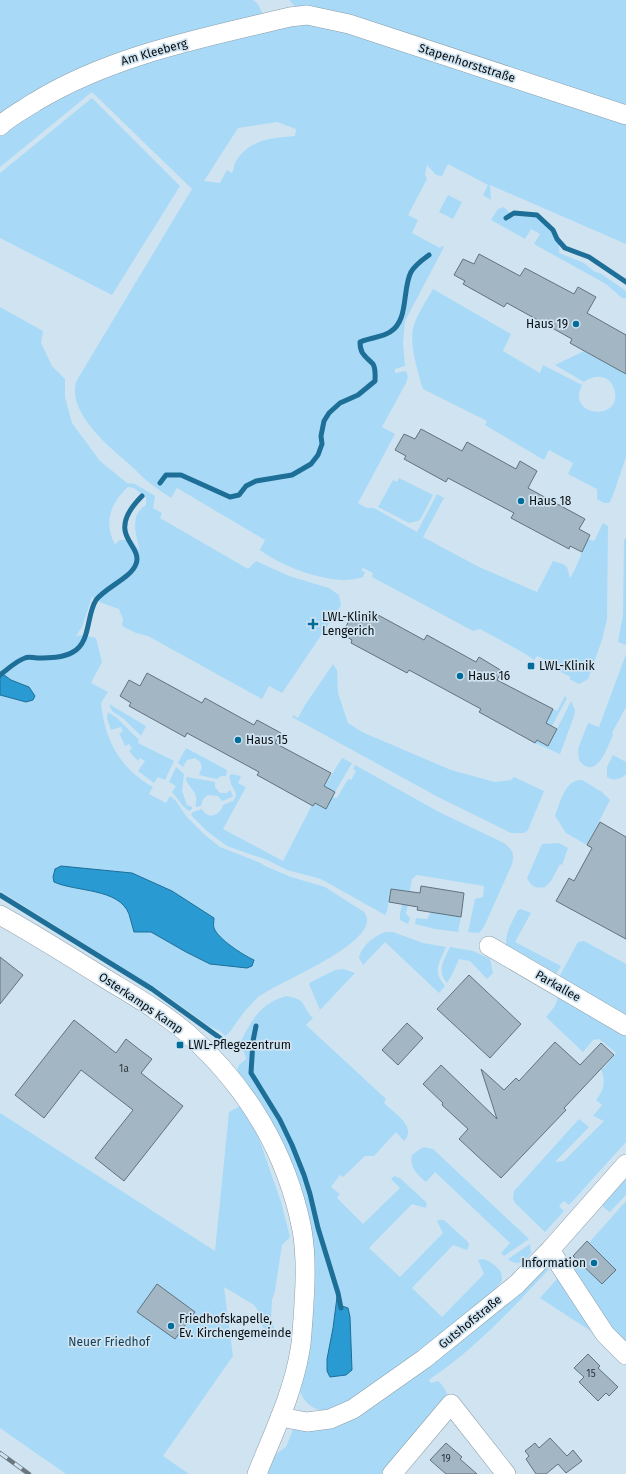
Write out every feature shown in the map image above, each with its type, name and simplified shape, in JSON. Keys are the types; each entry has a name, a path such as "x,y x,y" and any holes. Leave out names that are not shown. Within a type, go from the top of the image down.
{"street":[{"name":"Stapenhorststraße","path":"309,8 349,24 626,115"},
{"name":"Am Kleeberg","path":"0,126 8,118 59,87 107,66 172,46 290,18 309,8"},
{"name":"Osterkamps Kamp","path":"0,915 143,1002 187,1033 219,1063 237,1085 253,1108 275,1146 295,1202 302,1231 305,1291 300,1350 292,1382 280,1418 257,1474"},
{"name":"Parkallee","path":"489,946 626,1026"},
{"name":"Gutshofstraße","path":"280,1418 307,1422 328,1420 353,1409 424,1360 517,1284 550,1250 626,1164"},
{"path":"550,1250 605,1334 626,1355"},
{"path":"392,1474 451,1404 506,1474"}],"green space":[{"path":"0,0 253,0 258,4 263,15 302,21 295,6 289,0 626,0 626,244 490,185 491,200 483,195 488,185 448,164 442,176 436,175 427,165 425,175 427,179 408,215 418,220 412,233 440,248 442,246 444,247 405,321 403,342 405,366 395,369 395,373 406,371 408,377 382,427 395,434 358,503 367,508 374,508 417,532 437,494 444,498 423,537 479,567 537,592 553,561 567,567 570,578 588,539 594,541 603,523 608,526 607,619 602,640 588,679 579,684 569,679 571,677 544,664 546,660 537,656 534,660 480,629 473,631 372,577 373,573 363,568 361,570 365,572 363,577 344,580 311,574 288,566 268,556 260,550 265,540 177,488 171,498 145,479 110,447 90,426 77,403 75,391 77,380 192,189 92,92 0,167","holes":["277,122 296,129 295,136 269,139 254,144 248,148 236,161 232,173 227,170 220,183 204,181 238,128"]},
{"path":"92,98 180,186 112,295 0,238 0,173"},
{"path":"448,195 462,202 453,219 439,212"},
{"path":"504,207 513,217 521,214 529,214 545,223 556,238 559,245 559,253 584,263 595,272 600,273 626,291 626,298 622,298 606,284 534,244 540,234 531,229 525,239 491,220 498,209"},
{"path":"433,289 511,334 503,351 540,373 543,365 582,385 579,396 581,404 588,409 596,412 604,411 611,407 615,400 614,389 609,380 597,377 588,379 584,382 555,365 584,351 626,374 626,457 609,503 604,503 597,499 597,489 568,474 573,463 549,450 544,460 485,425 487,421 423,389 414,357 412,332 422,307"},
{"path":"0,307 43,331 41,343 52,366 65,379 65,397 72,423 100,461 127,483 135,484 155,496 153,508 162,513 160,518 248,569 256,561 289,576 329,588 339,595 341,606 282,693 269,686 262,699 148,636 136,633 122,626 123,619 119,609 102,603 92,597 82,627 76,636 83,635 96,638 102,662 91,683 108,692 101,703 107,732 114,749 125,765 147,784 153,787 149,794 166,803 170,796 176,801 186,816 205,835 220,847 261,863 291,877 325,887 364,912 367,923 359,936 325,961 267,991 257,998 225,1036 220,1031 209,1026 163,993 0,891","holes":["128,487 134,488 146,498 146,505 137,514 135,526 140,551 132,540 120,540 115,544 111,536 109,521 113,506 117,499"]},
{"path":"399,478 433,495 418,521 409,523 378,507 393,480 397,482"},
{"path":"626,538 626,645 618,642 623,615 624,540"},
{"path":"626,654 626,707 612,733 613,735 600,761 591,767 585,766 579,760 578,749 588,723 599,727"},
{"path":"333,664 337,670 338,693 348,723 362,732 451,770 495,782 511,780 514,777 544,791 528,830 524,833 511,833 438,797 292,717 293,715 298,718"},
{"path":"565,696 567,698 552,726 545,724 553,709 557,711"},
{"path":"571,701 575,710 574,716 560,754 535,743 537,739 557,729"},
{"path":"109,704 146,726 141,736 124,719 112,711"},
{"path":"108,712 117,718 139,740 138,743 174,761 165,780 158,777 154,783 138,771 145,761 140,758 138,761 129,751 132,749 129,744 125,746 119,733 123,732 121,727 111,730 107,718"},
{"path":"186,748 227,770 226,776 221,776 217,779 199,775 202,767 200,762 195,758 187,760 183,767 178,763"},
{"path":"613,755 626,762 626,774 622,778 612,779 607,777 607,767"},
{"path":"342,758 352,763 335,792 324,787"},
{"path":"355,765 439,812 504,843 509,847 513,855 512,864 484,927 479,933 468,932 475,899 483,897 484,886 417,875 412,879 406,914 410,918 408,924 400,920 406,892 391,889 385,915 321,879 287,870 267,860 227,846 208,832 191,815 193,812 202,809 207,815 217,814 223,805 233,801 236,796 229,778 231,774 241,776 238,783 246,787 223,829 283,861 312,805 313,806 315,802 332,797 337,798 348,779 351,780 356,771 353,769"},
{"path":"176,767 184,774 182,791 187,805 192,807 189,811 182,805 172,792 176,786 169,782"},
{"path":"187,777 215,782 215,787 220,793 227,793 230,790 233,796 222,801 218,796 208,795 203,799 201,806 196,807 196,797 186,779"},
{"path":"582,780 602,792 610,800 587,845 566,833 555,816 567,788 571,783"},
{"path":"559,843 568,848 562,865 560,864 551,881 545,887 539,888 534,886 527,878 542,844"},
{"path":"521,909 531,913 515,942 561,966 555,976 507,949 507,934 518,910"},
{"path":"431,912 461,917 458,932 435,929 415,924 416,918 427,919"},
{"path":"386,932 393,932 423,943 446,947 438,967 439,976 445,986 439,993 385,942 363,965 359,958 363,949 373,938"},
{"path":"584,941 626,964 626,1016 558,979 578,942"},
{"path":"450,947 473,951 490,959 493,973 487,979 470,961 459,959 447,983 442,974 442,965"},
{"path":"343,969 355,973 320,1010 309,984 335,970"},
{"path":"286,996 301,1001 313,1018 306,1025 386,1099 384,1103 403,1120 408,1130 408,1136 404,1141 396,1132 374,1156 365,1156 343,1177 340,1175 331,1187 340,1194 337,1198 363,1224 400,1188 391,1179 394,1176 400,1178 427,1203 426,1208 412,1204 369,1248 400,1277 443,1233 437,1221 438,1220 444,1220 468,1242 469,1245 467,1250 453,1245 412,1288 442,1317 484,1274 478,1260 481,1259 487,1261 496,1266 502,1277 502,1281 488,1297 445,1334 344,1404 324,1410 313,1408 308,1404 300,1392 312,1321 315,1293 313,1252 280,1138 262,1104 237,1070 239,1065 246,1059 241,1041 249,1025 258,1013 270,1003"},
{"path":"558,997 626,1034 626,1142 569,1205 564,1201 559,1206 564,1211 545,1232 515,1203 513,1199 514,1191 579,1119 589,1127 555,1162 564,1161 604,1121 593,1116 602,1105 596,1100 601,1093 604,1081 601,1069 604,1068 616,1053 599,1039 593,1040 583,1052 546,1017 555,1006"},
{"name":"Neuer Friedhof","path":"240,1106 258,1136 281,1202 290,1237 282,1245 275,1291 272,1300 271,1321 276,1332 264,1336 261,1315 254,1305 224,1287 233,1356 163,1456 189,1474 66,1474 0,1428 0,1113 215,1251 229,1112"},
{"path":"424,1147 433,1149 529,1239 504,1256 501,1253 510,1243 435,1172 426,1182 414,1170 411,1160 412,1155"},
{"path":"626,1177 626,1195 610,1212 603,1207 603,1203"},
{"path":"626,1201 626,1354 540,1298"},
{"path":"530,1244 531,1253 526,1259 515,1263 508,1259"},
{"path":"546,1267 549,1269 492,1328 462,1355 429,1380 431,1383 438,1381 444,1388 449,1398 389,1474 265,1474 271,1459 286,1447 294,1427 350,1416"}],"water":[{"path":"0,672 11,680 29,687 35,696 33,700 26,702 0,695"},
{"path":"61,866 132,873 172,891 214,918 214,927 216,932 231,946 254,960 252,966 247,968 210,964 151,932 134,932 129,914 124,906 116,899 107,895 54,882 53,877 55,869"},
{"path":"337,1297 342,1306 348,1308 350,1317 352,1370 346,1375 330,1377 327,1371 327,1359"}],"building":[{"name":"Haus 19","path":"479,254 520,276 525,268 574,294 578,287 596,297 587,313 626,335 626,374 570,343 572,339 507,303 504,307 463,284 465,281 454,275 463,259 474,264"},
{"name":"Haus 18","path":"421,429 462,451 467,442 516,469 520,461 537,471 528,488 585,519 579,529 590,535 582,552 570,546 569,549 511,518 514,513 448,478 446,482 404,459 406,456 395,450 404,434 415,439"},
{"name":"Haus 16","path":"369,610 424,640 427,635 476,662 479,657 502,671 497,680 553,709 546,723 557,729 548,746 537,740 535,743 479,712 481,709 409,670 407,673 351,643 352,640 342,634 351,617 362,623"},
{"name":"Haus 15","path":"147,673 202,703 205,698 254,725 257,720 281,733 275,743 331,773 324,786 335,792 326,809 315,803 313,806 257,775 259,772 187,733 185,737 129,706 131,703 120,696 129,680 140,686"},
{"path":"600,822 626,837 626,939 556,901 569,878 574,881 592,848 587,845"},
{"path":"421,886 464,893 461,917 417,910 418,907 389,902 391,889 420,893"},
{"path":"0,957 23,975 0,1004"},
{"path":"469,975 521,1024 490,1058 437,1009"},
{"path":"74,1020 116,1053 126,1039 152,1059 141,1073 183,1106 124,1181 95,1158 133,1110 81,1070 44,1118 15,1095"},
{"path":"407,1023 423,1038 398,1065 382,1050"},
{"path":"555,1042 580,1065 601,1043 614,1055 564,1108 566,1110 501,1178 459,1139 468,1129 442,1105 443,1103 423,1084 441,1065 497,1119 481,1069 504,1090 516,1078 519,1081"},
{"name":"Information","path":"587,1241 616,1270 602,1284 573,1256"},
{"name":"Friedhofskapelle, Ev. Kirchengemeinde","path":"157,1284 195,1312 175,1339 137,1312"},
{"path":"588,1354 600,1366 598,1368 618,1387 609,1396 606,1393 598,1401 579,1382 584,1377 574,1368"},
{"path":"550,1438 567,1456 573,1450 582,1461 566,1473 558,1464 546,1474 536,1474 526,1459 529,1456 525,1451 535,1443 539,1448"},
{"path":"446,1443 462,1457 460,1459 477,1474 446,1474 430,1460"}],"waterway":[{"path":"506,218 514,213 537,215 553,230 557,239 565,248 589,257 626,282"},
{"path":"160,483 166,475 181,475 230,497 239,495 246,486 256,481 292,475 311,464 318,455 322,444 321,436 324,421 329,413 340,403 358,395 375,381 374,366 362,352 360,342 387,334 396,327 403,313 408,279 411,272 429,255"},
{"path":"0,675 15,663 26,657 60,657 79,648 86,635 91,613 96,600 100,595 129,574 136,564 137,555 128,539 125,525 129,512 142,496"},
{"path":"0,895 152,989 220,1038"},
{"path":"256,1026 253,1041 251,1073 280,1120 304,1175 341,1308"}],"railway":[{"path":"0,1453 29,1474"}],"place":[{"name":"Haus 19","path":"576,324"},
{"name":"Haus 18","path":"521,501"},
{"name":"LWL-Klinik Lengerich","path":"313,624"},
{"name":"LWL-Klinik","path":"531,666"},
{"name":"Haus 16","path":"460,676"},
{"name":"Haus 15","path":"238,740"},
{"name":"LWL-Pflegezentrum","path":"180,1045"},
{"name":"Information","path":"594,1263"},
{"name":"Friedhofskapelle, Ev. Kirchengemeinde","path":"171,1326"}]}
